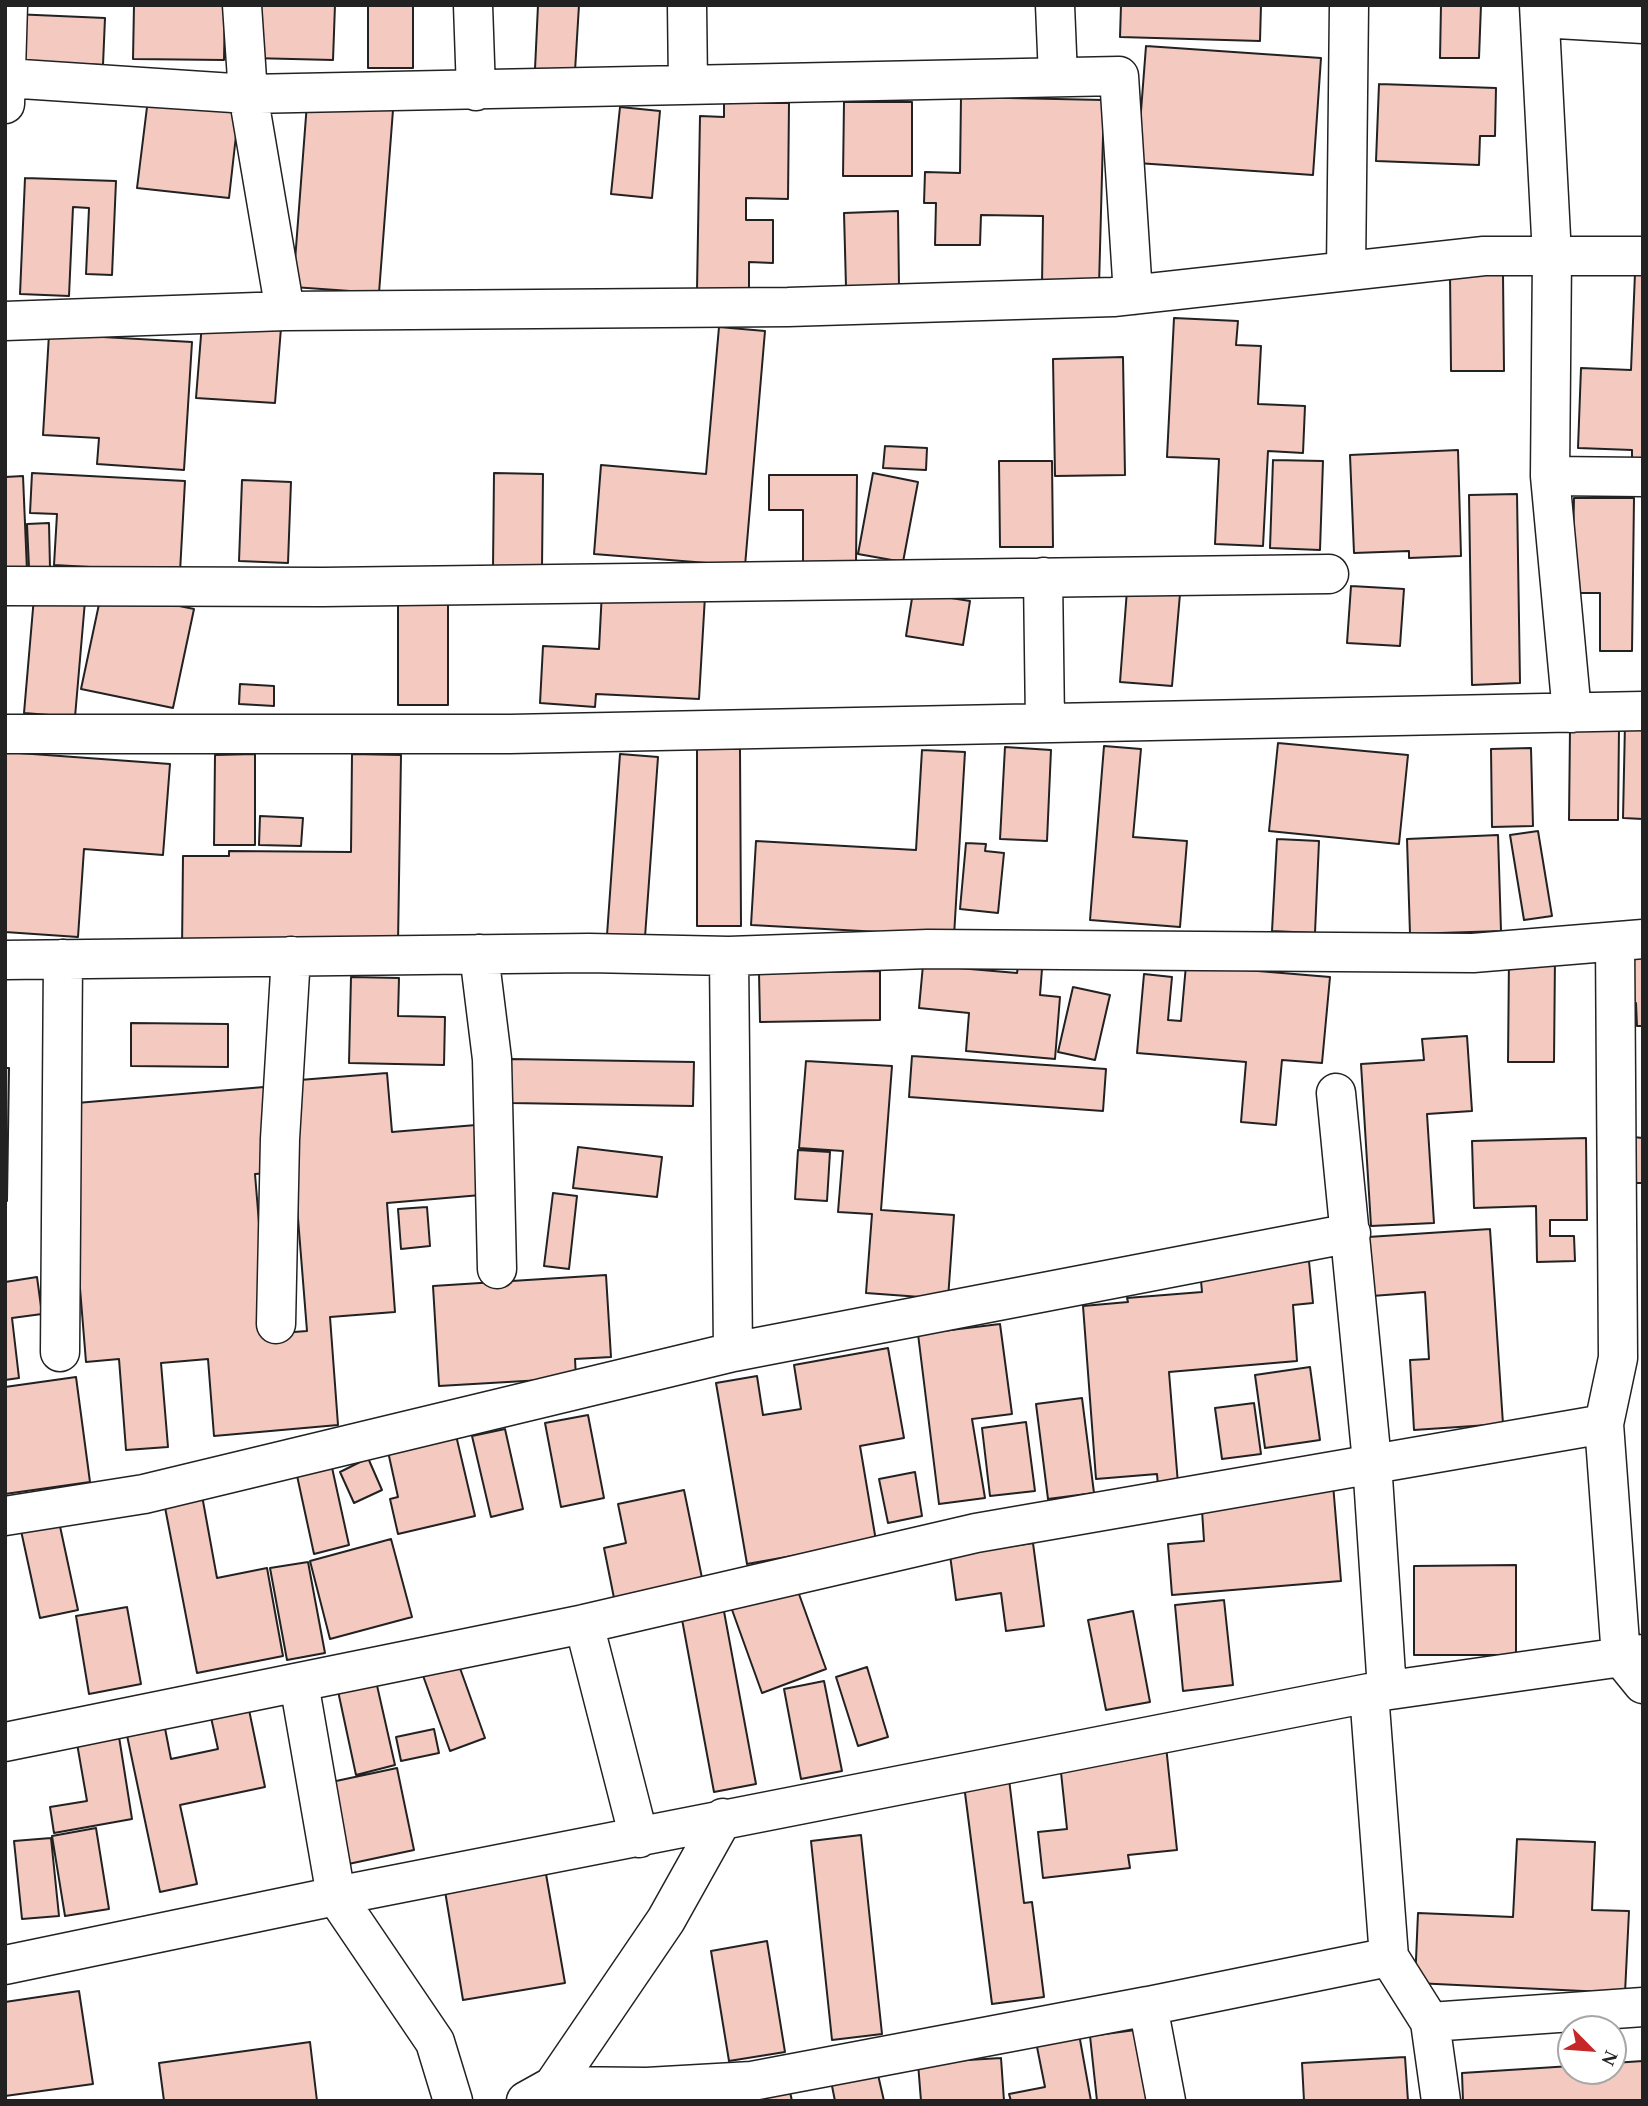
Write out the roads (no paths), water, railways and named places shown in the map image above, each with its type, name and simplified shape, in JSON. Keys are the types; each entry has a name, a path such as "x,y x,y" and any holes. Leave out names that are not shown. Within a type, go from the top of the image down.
{"street":[{"path":"5,104 8,5"},
{"path":"242,5 248,94 285,311"},
{"path":"473,5 476,91"},
{"path":"687,5 688,85"},
{"path":"1055,5 1058,77"},
{"path":"1346,271 1349,5"},
{"path":"1572,713 1550,476 1552,256 1540,12 1643,24"},
{"path":"6,78 248,94 1119,76 1133,295"},
{"path":"5,321 285,311 788,307 1133,295 1484,256 1643,256"},
{"path":"1550,476 1643,477"},
{"path":"5,586 323,587 1329,574"},
{"path":"1043,577 1045,722"},
{"path":"5,734 510,734 1643,711"},
{"path":"5,960 479,954 729,956 928,949 1473,953 1629,940 1618,1358 1604,1424 1636,1665 1378,1691 723,1818 639,1838 336,1896 5,1965"},
{"path":"479,954 492,1059 497,1269"},
{"path":"729,956 733,1352"},
{"path":"276,1324 280,1139 291,957"},
{"path":"60,1352 63,959"},
{"path":"1336,1093 1372,1462 1378,1691 1390,1957 1430,2022 1441,2101"},
{"path":"5,1516 144,1494 733,1352 1351,1233"},
{"path":"5,1742 584,1624 976,1533 1372,1462 1604,1424"},
{"path":"584,1624 639,1838"},
{"path":"299,1683 336,1896 435,2042 453,2101"},
{"path":"540,2094 666,1920 723,1818"},
{"path":"540,2094 636,2094 752,2081 1390,1957"},
{"path":"1148,2006 1166,2101"},
{"path":"1430,2022 1643,2007"}]}
